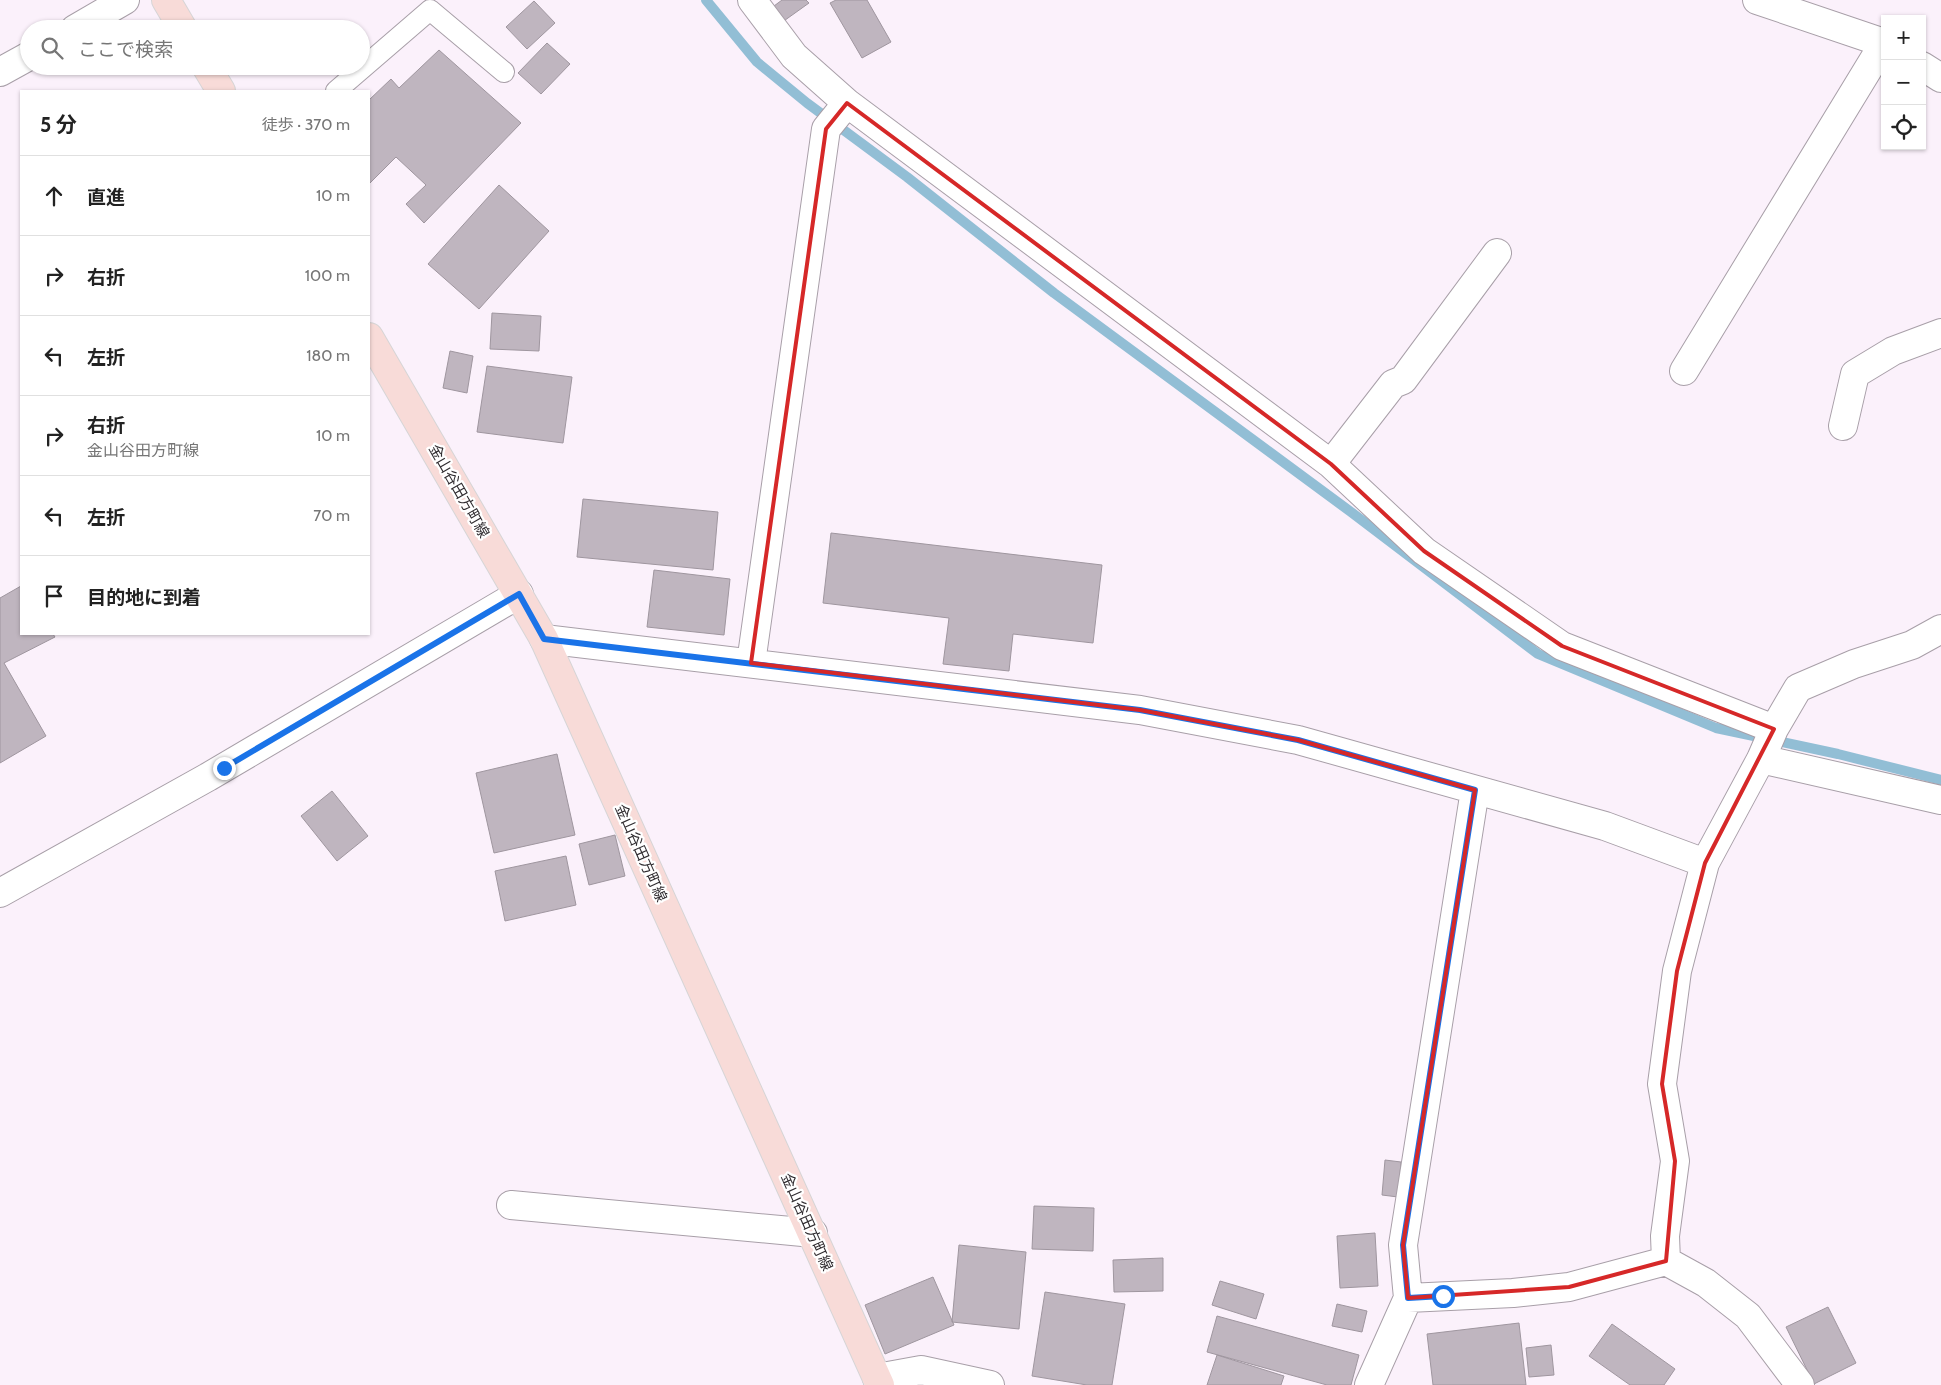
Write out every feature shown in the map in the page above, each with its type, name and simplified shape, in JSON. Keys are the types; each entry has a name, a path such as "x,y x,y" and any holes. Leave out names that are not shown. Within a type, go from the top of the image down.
{"main road":[{"path":"166,0 178,20"},
{"path":"211,75 220,90"},
{"name":"金山谷田方町線","path":"370,339 544,639 879,1382"}],"street":[{"path":"91,20 125,0"},
{"path":"752,0 794,56 847,103 1331,464 1424,551 1562,646 1774,729"},
{"path":"1757,0 1881,42"},
{"path":"1684,371 1881,48"},
{"path":"0,72 20,61"},
{"path":"1926,69 1941,78"},
{"path":"751,663 826,129 847,103"},
{"path":"1331,464 1393,384 1403,380 1497,253"},
{"path":"1843,426 1854,374 1893,351 1941,333"},
{"path":"0,893 208,777 519,594"},
{"path":"1666,1261 1665,1236 1675,1162 1662,1084 1677,971 1706,863 1761,759 1774,729 1798,688 1854,664 1912,645 1941,629"},
{"path":"544,639 1140,710 1298,740 1605,826 1706,863"},
{"path":"1761,759 1941,800"},
{"path":"1369,1385 1408,1298 1403,1245 1475,790"},
{"path":"511,1204 812,1233"},
{"path":"1408,1298 1513,1293 1569,1287 1666,1261 1706,1283 1748,1316 1800,1385"},
{"path":"879,1382 920,1370 990,1385"}],"lane":[{"path":"370,62 430,10 504,72"},
{"path":"337,90 355,75"}],"highlighted area":[{"path":"847,103 1331,464 1424,551 1562,646 1774,729 1705,863 1677,971 1662,1084 1675,1161 1666,1261 1569,1287 1408,1298 1403,1245 1475,790 1298,740 1140,710 751,663 826,129"}],"building":[{"path":"782,0 806,0 809,3 781,23 770,9"},
{"path":"836,0 867,0 891,42 862,58 830,3"},
{"path":"534,1 555,23 527,49 506,27"},
{"path":"547,43 570,64 541,94 518,73"},
{"path":"439,50 521,123 424,223 406,204 426,185 396,157 370,183 370,99 391,79 399,88"},
{"path":"499,185 549,231 479,309 428,264"},
{"path":"492,313 541,316 539,351 490,349"},
{"path":"450,351 473,356 467,393 443,388"},
{"path":"487,366 572,377 563,443 477,432"},
{"path":"583,499 718,512 713,570 577,557"},
{"path":"831,533 1102,565 1093,643 1013,634 1009,671 943,664 949,618 823,603"},
{"path":"654,570 730,579 724,635 647,627"},
{"path":"20,587 20,635 54,635 55,637 4,663 46,736 0,763 0,598"},
{"path":"557,754 575,835 494,853 476,773"},
{"path":"332,791 368,836 337,861 301,816"},
{"path":"615,835 625,876 589,885 579,844"},
{"path":"566,856 576,905 505,921 495,871"},
{"path":"1385,1160 1401,1162 1398,1197 1382,1195"},
{"path":"1034,1206 1094,1208 1093,1251 1032,1249"},
{"path":"1375,1233 1378,1286 1340,1288 1337,1236"},
{"path":"959,1245 1026,1252 1019,1329 952,1322"},
{"path":"1163,1258 1163,1291 1114,1292 1113,1260"},
{"path":"933,1277 954,1325 885,1354 865,1305"},
{"path":"1220,1281 1264,1294 1256,1319 1212,1305"},
{"path":"1045,1292 1125,1304 1112,1385 1087,1385 1032,1376"},
{"path":"1337,1304 1367,1311 1362,1332 1332,1326"},
{"path":"1828,1307 1856,1363 1814,1384 1786,1327"},
{"path":"1217,1316 1359,1355 1351,1385 1327,1385 1207,1352"},
{"path":"1519,1323 1526,1385 1433,1385 1427,1334"},
{"path":"1612,1324 1675,1369 1664,1385 1630,1385 1589,1356"},
{"path":"1551,1345 1554,1375 1529,1377 1526,1348"},
{"path":"1217,1355 1284,1376 1281,1385 1207,1385"}],"waterway":[{"path":"706,0 757,62 807,103 907,177 1054,293 1351,512 1538,654 1716,728 1838,754 1941,780"}],"route":[{"path":"224,768 519,594 544,639 1140,710 1298,740 1475,790 1403,1245 1408,1298 1443,1296"}]}
